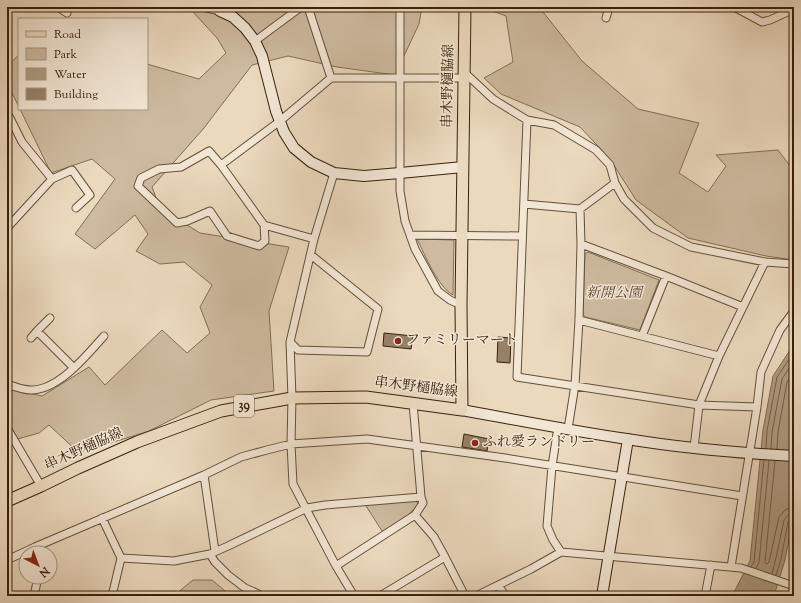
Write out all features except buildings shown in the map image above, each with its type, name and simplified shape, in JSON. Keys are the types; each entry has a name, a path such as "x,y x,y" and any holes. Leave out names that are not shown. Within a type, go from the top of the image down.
{"main road":[{"name":"串木野樋脇線","path":"7,501 137,442 221,411 292,398 366,397 462,410 461,305 465,7"}],"street":[{"path":"58,7 67,14"},
{"path":"203,7 220,11 233,17 245,28 255,41 262,56 276,111 284,132 294,148 311,162 334,173 364,176 400,174 463,167"},
{"path":"255,41 301,7"},
{"path":"308,7 331,78"},
{"path":"400,7 401,204 405,221 415,249 438,291 450,300 461,305"},
{"path":"606,18 609,7"},
{"path":"734,7 762,22 794,9"},
{"path":"220,165 280,121 331,78 400,78 464,75 493,99 527,120 554,125 596,150 610,165 615,183 624,199 653,228 691,247 765,262 794,264"},
{"path":"7,114 22,142 52,179"},
{"path":"527,120 517,377 699,405 757,407"},
{"path":"209,151 220,165 264,225 265,241 259,246 227,236 210,211 187,222 177,223 138,186 141,178 159,169 181,167 209,151"},
{"path":"7,228 52,179 72,170 90,195 76,208"},
{"path":"334,173 314,239 290,342 292,398 291,444 293,484 307,508 336,566 354,596"},
{"path":"524,204 580,209 615,183"},
{"path":"561,552 553,540 547,526 552,466 575,385 579,320 581,244 580,209"},
{"path":"264,225 314,239"},
{"path":"410,235 522,236"},
{"path":"581,244 743,307"},
{"path":"290,342 298,350 367,352 378,310 311,255"},
{"path":"694,448 699,405 719,356 765,262"},
{"path":"642,336 666,276"},
{"path":"731,567 742,496 753,453 761,372 780,330 794,311"},
{"path":"31,338 50,318"},
{"path":"579,320 719,356"},
{"path":"37,331 74,368"},
{"path":"7,384 19,389 32,390 45,387 57,381 74,368 104,336"},
{"path":"336,566 415,514 423,504 416,447 413,403"},
{"path":"462,410 628,439 694,448 794,456"},
{"path":"7,428 41,486"},
{"path":"46,545 102,518 241,457 291,444 367,439 416,447 505,458 742,496"},
{"path":"602,596 628,439"},
{"path":"204,474 215,562 245,588 263,596"},
{"path":"121,558 174,561 213,552 307,508 325,505 421,497"},
{"path":"415,514 434,537 446,557 465,596"},
{"path":"102,518 121,558 112,596"},
{"path":"476,596 531,570 561,552 741,568 794,586"},
{"path":"7,560 18,556"},
{"path":"380,596 446,557"},
{"path":"705,596 711,565"},
{"path":"34,596 36,585"},
{"path":"498,586 506,596"}],"green space":[{"path":"201,7 422,7 419,24 395,75 337,67 288,56 252,65 204,128 152,187 160,208 200,233 289,247 269,311 274,391 211,400 149,431 79,453 49,425 39,433 7,442 7,388 42,396 89,367 105,385 162,330 187,353 210,333 200,307 212,285 184,262 160,264 136,251 148,234 135,215 95,249 75,234 115,179 92,159 51,173 20,110 148,110 148,64 199,79 226,53 217,38 193,12"},
{"path":"493,7 539,7 582,61 638,109 699,123 679,173 708,192 726,166 716,155 778,150 794,171 794,260 766,256 688,238 636,200 610,159 580,127 501,94 484,78 513,62 506,16 490,10"},
{"path":"18,56 18,105 7,83 7,66"},
{"path":"417,239 454,240 453,295 447,291 437,278"},
{"name":"新開公園","path":"588,252 659,280 640,330 585,317 583,314 585,254"},
{"path":"416,499 418,505 401,522 385,531 382,531 366,506 369,504"},
{"path":"193,580 212,580 231,596 175,596"}],"water":[{"path":"794,344 794,514 785,560 774,596 732,596 750,561 763,430 773,376"}],"place":[{"name":"ファミリーマート","path":"398,341"},
{"name":"ふれ愛ランドリー","path":"475,443"}]}
